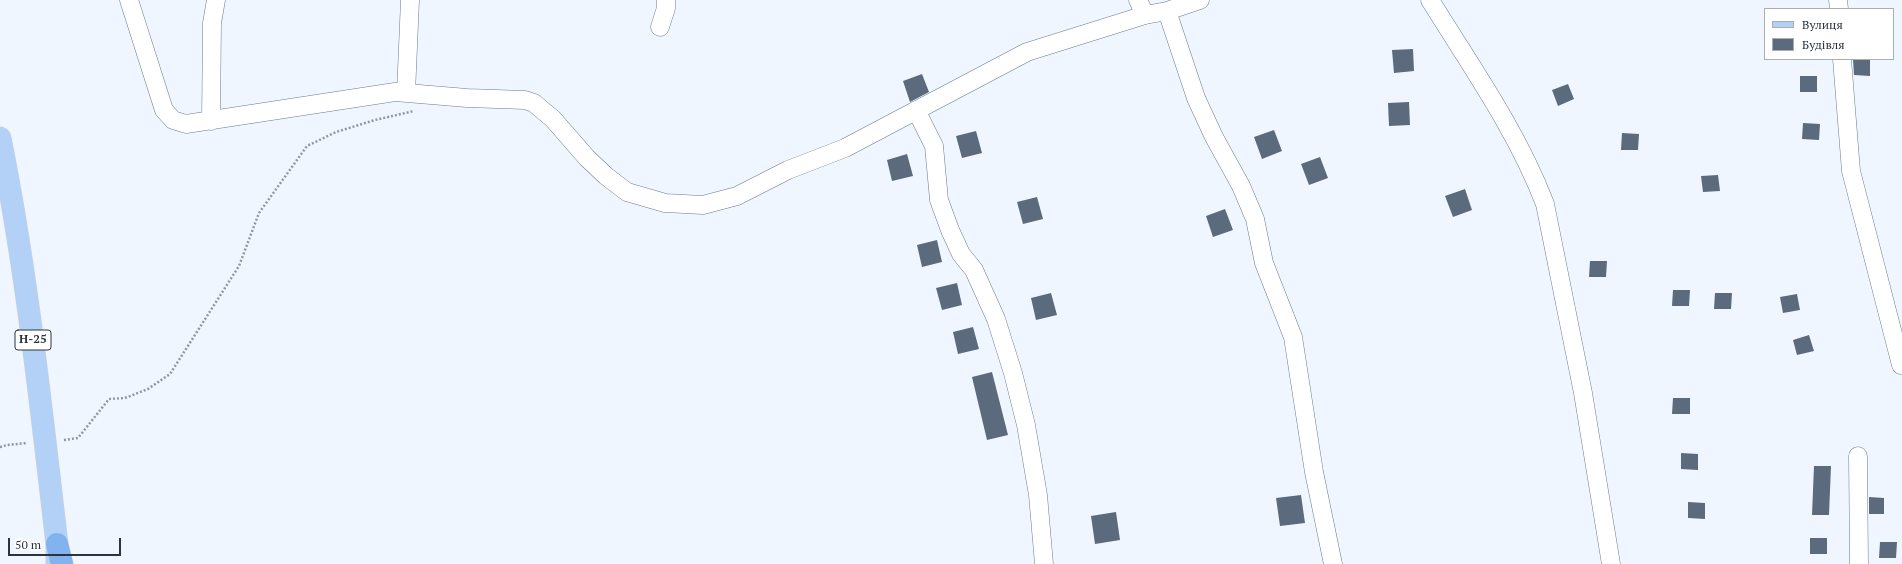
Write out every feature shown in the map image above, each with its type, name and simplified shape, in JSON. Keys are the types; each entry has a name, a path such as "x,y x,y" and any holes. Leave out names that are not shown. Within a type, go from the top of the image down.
{"main road":[{"name":"Н-25","path":"0,138 12,198 35,353 58,557"}],"street":[{"path":"129,0 164,110 173,120 186,124 212,121 395,92 467,98 525,100 534,103 553,119 587,158 606,176 627,192 665,203 703,205 736,196 788,170 845,148 1027,52 1141,8 1167,12 1200,0"},
{"path":"212,121 212,22 216,0"},
{"path":"406,93 410,0"},
{"path":"660,27 666,8 666,0"},
{"path":"1430,0 1478,76 1517,144 1534,176 1545,204 1584,393 1611,564"},
{"path":"1167,12 1196,98 1214,137 1241,186 1255,219 1264,263 1293,337 1314,472 1332,564"},
{"path":"1842,60 1851,171 1901,365"},
{"path":"916,110 934,146 939,200 950,230 961,254 974,270 996,320 1014,373 1026,425 1038,495 1044,564"},
{"path":"1858,456 1859,564"}],"path":[{"path":"63,440 78,438 109,399 125,398 148,389 170,374 239,266 259,213 307,146 336,132 375,120 421,109"},
{"path":"0,448 6,445 27,443"}],"building":[{"path":"1413,49 1414,71 1394,73 1392,50"},
{"path":"1853,60 1870,60 1870,76 1854,75"},
{"path":"922,74 929,92 910,102 903,81"},
{"path":"1800,76 1817,76 1817,92 1800,92"},
{"path":"1568,84 1574,99 1558,106 1552,90"},
{"path":"1409,102 1410,125 1389,126 1388,103"},
{"path":"1803,123 1820,124 1819,140 1802,139"},
{"path":"1274,130 1282,151 1262,159 1254,137"},
{"path":"976,131 982,153 962,158 956,136"},
{"path":"1622,133 1639,134 1638,150 1621,150"},
{"path":"907,154 913,176 892,181 887,160"},
{"path":"1320,157 1328,178 1309,185 1301,164"},
{"path":"1718,175 1720,191 1703,192 1701,176"},
{"path":"1465,189 1472,210 1453,217 1445,196"},
{"path":"1037,197 1043,219 1023,224 1017,202"},
{"path":"1225,209 1233,230 1213,237 1206,216"},
{"path":"937,240 942,262 922,267 917,245"},
{"path":"1590,261 1607,261 1606,277 1589,277"},
{"path":"957,283 962,305 942,310 936,288"},
{"path":"1673,290 1690,290 1689,306 1672,306"},
{"path":"1051,293 1057,315 1036,320 1031,298"},
{"path":"1715,293 1732,293 1731,309 1714,309"},
{"path":"1797,294 1800,310 1783,313 1780,297"},
{"path":"973,327 979,349 958,354 953,332"},
{"path":"1809,335 1814,351 1797,355 1793,340"},
{"path":"992,372 1008,435 987,440 972,377"},
{"path":"1673,398 1690,398 1690,414 1672,414"},
{"path":"1681,453 1698,454 1698,470 1681,469"},
{"path":"1814,466 1831,466 1829,515 1812,515"},
{"path":"1301,495 1305,523 1280,526 1276,498"},
{"path":"1869,497 1884,498 1884,514 1869,514"},
{"path":"1688,502 1705,503 1705,519 1688,518"},
{"path":"1116,512 1120,540 1095,544 1091,516"},
{"path":"1810,538 1827,538 1827,554 1810,554"},
{"path":"1880,542 1897,542 1896,558 1879,558"}]}
